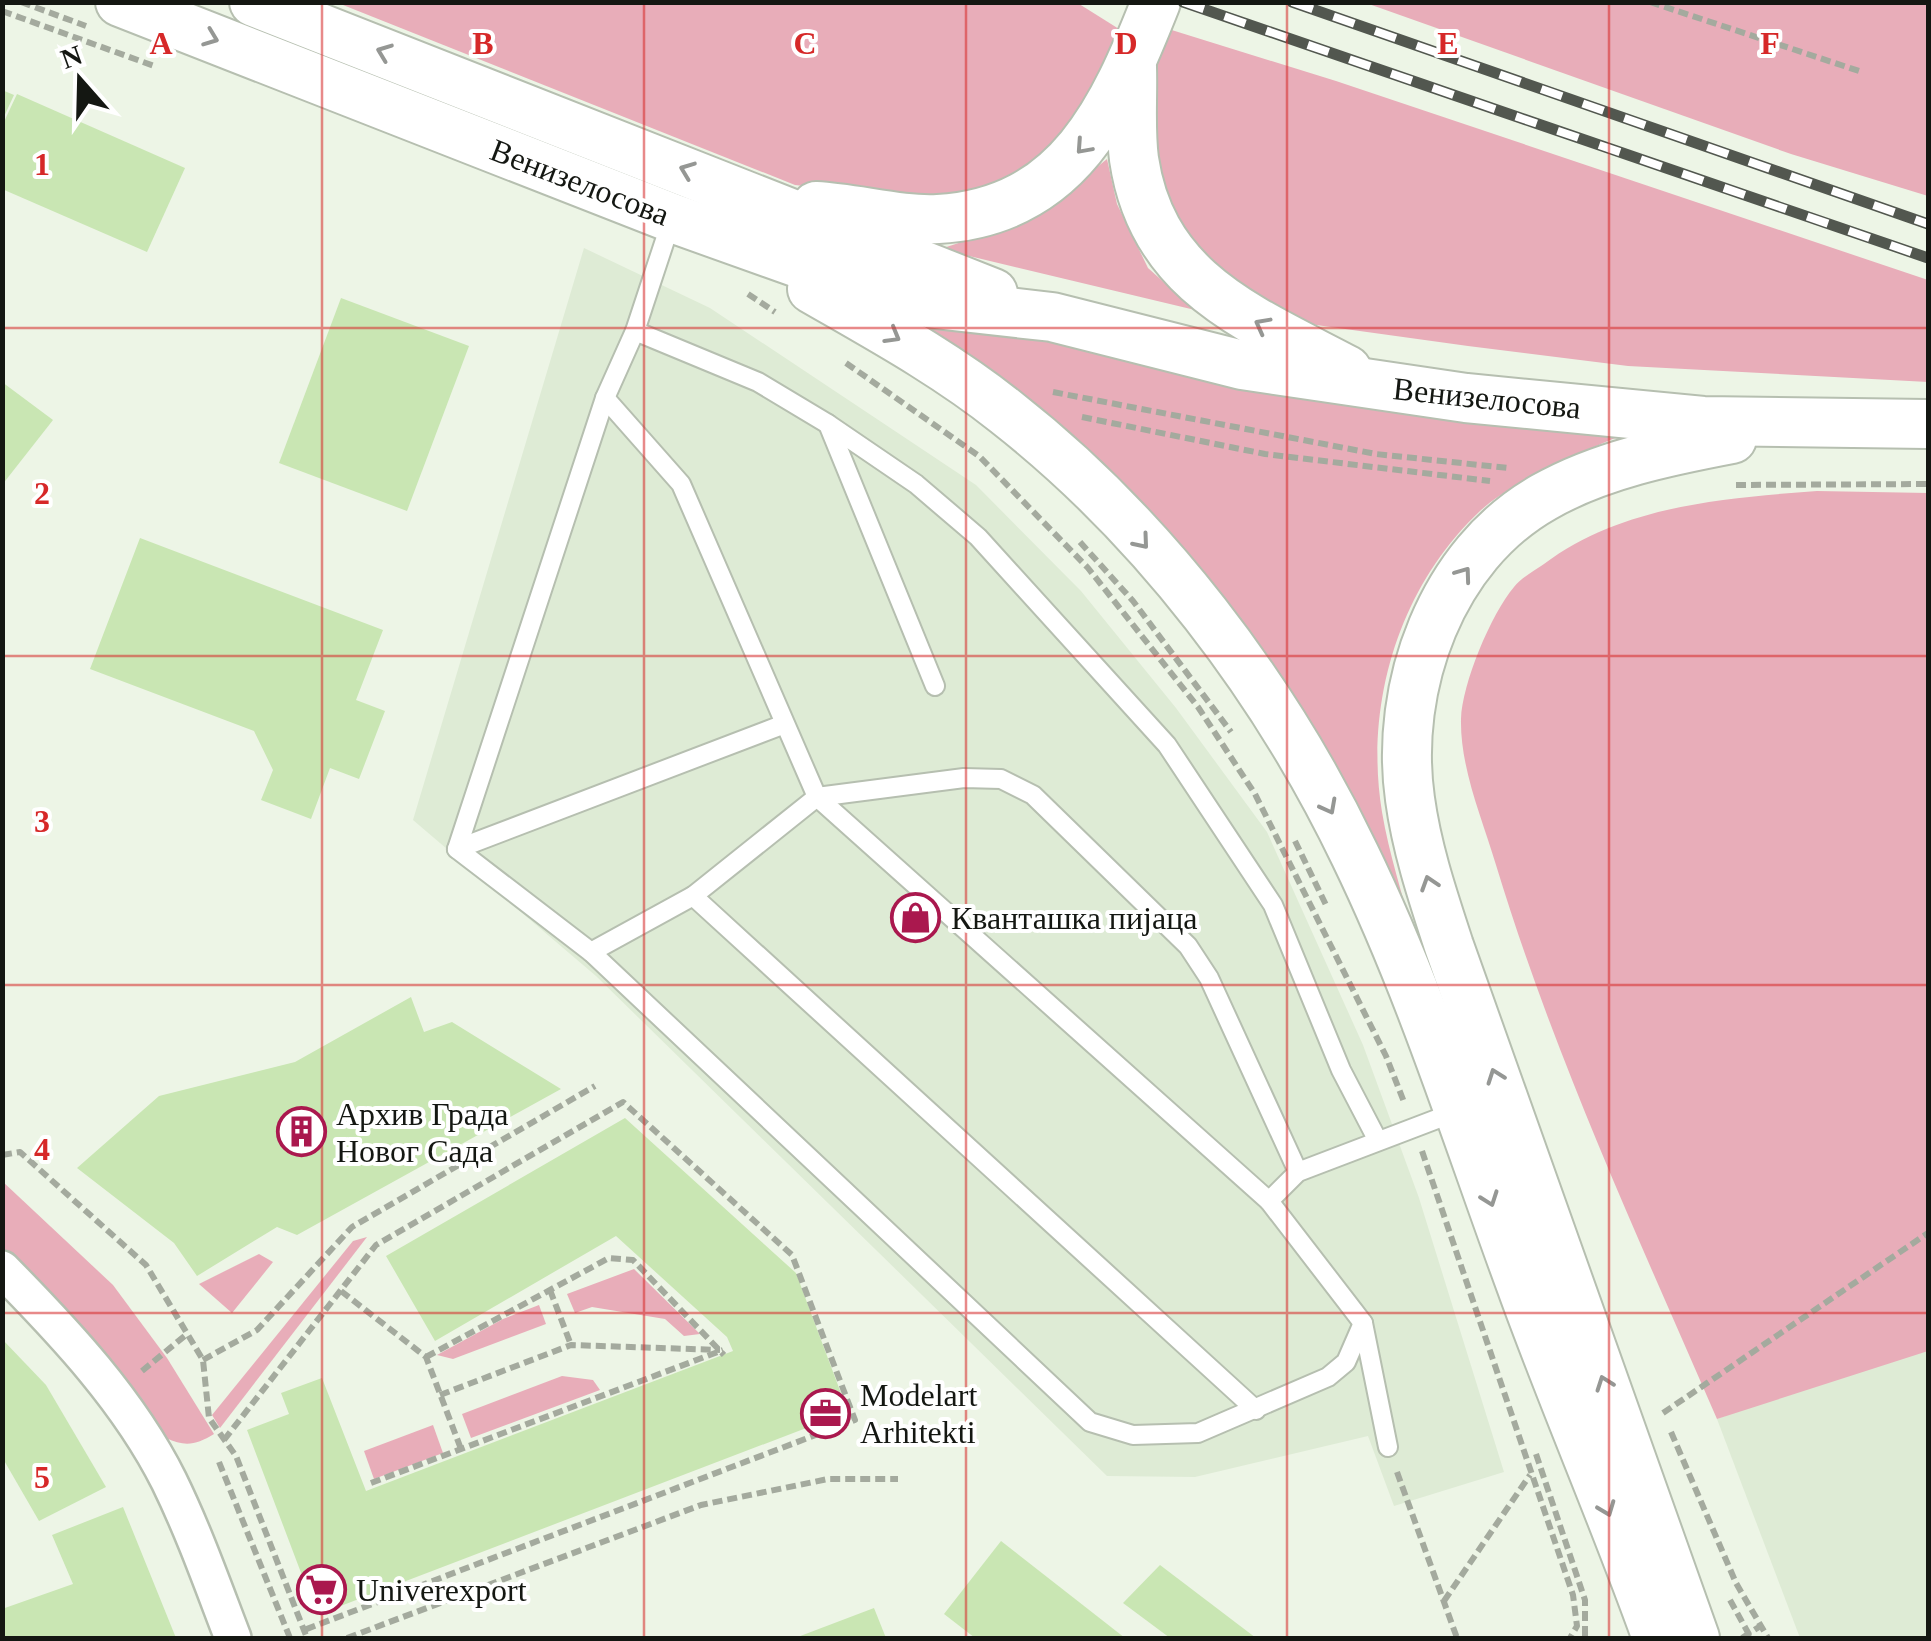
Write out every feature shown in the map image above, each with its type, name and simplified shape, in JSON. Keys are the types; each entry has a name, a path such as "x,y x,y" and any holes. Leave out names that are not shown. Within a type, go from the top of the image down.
{"main road":[{"name":"Венизелосова","path":"120,2 672,218 926,303 1052,317 1242,365 1379,386 1703,421 1928,424"},
{"name":"Венизелосова","path":"254,2 778,205 1052,317"},
{"path":"778,205 937,219 990,209 1057,175 1093,137 1132,63 1156,2"},
{"path":"1132,63 1134,158 1144,203 1158,238 1184,271 1214,295 1379,386"},
{"path":"718,235 945,367 1005,411 1112,506 1199,608 1276,714 1356,855 1458,1110 1657,1638"},
{"path":"1695,1638 1419,853 1409,795 1406,731 1416,673 1436,613 1483,549 1543,497 1666,453 1829,422"},
{"path":"1637,1474 1745,1635"},
{"path":"1620,1638 1626,1627 1629,1560"}],"street":[{"path":"2,1269 59,1327 113,1394 169,1481 232,1638"}],"lane":[{"path":"458,850 605,398 635,331 672,218"},
{"path":"635,331 758,382 828,424 916,484 978,537 1167,745 1273,905 1340,1070 1377,1139"},
{"path":"605,398 680,484 782,725 817,797 1270,1201 1363,1323 1388,1447"},
{"path":"828,424 935,686"},
{"path":"458,850 782,725"},
{"path":"591,952 693,896 817,797 964,778 1001,778 1033,795 1188,946 1209,978 1298,1172"},
{"path":"458,850 591,952 1090,1422 1133,1435 1198,1433 1328,1377 1346,1362 1363,1323"},
{"path":"693,896 1256,1410"},
{"path":"1270,1201 1298,1172 1458,1110"}],"path":[{"path":"1650,2 1858,71"},
{"path":"1065,414 1265,454 1506,484"},
{"path":"1718,487 1928,484"},
{"path":"203,1360 257,1330 352,1227 595,1086"},
{"path":"2,1156 20,1152 146,1265 203,1360 209,1418 224,1440 236,1456 306,1634 855,1420 792,1255 623,1102 376,1245 224,1440"},
{"path":"1663,1413 1928,1233"},
{"path":"426,1357 609,1258 632,1260 724,1353"},
{"path":"550,1290 571,1345"},
{"path":"341,1291 426,1357 461,1449"},
{"path":"113,1394 188,1334"},
{"path":"440,1395 571,1345 724,1353"},
{"path":"370,1484 724,1353"},
{"path":"1656,1395 1736,1584 1745,1635"},
{"path":"759,1446 762,1456"},
{"path":"1388,1447 1456,1638"},
{"path":"219,1462 290,1638"},
{"path":"1443,1602 1530,1475"},
{"path":"348,1638 701,1505 828,1479 898,1479"},
{"path":"1725,1591 1745,1635"},
{"path":"1745,1635 1768,1638"}],"shaded area":[{"path":"1076,2 1119,29 1100,91 1039,174 950,202 795,185 338,3"},
{"path":"1366,3 1928,3 1928,196 1791,154"},
{"path":"1162,27 1336,81 1928,280 1928,382 1628,366 1468,346 1302,323 1239,294 1164,222 1147,75"},
{"path":"1107,159 1117,204 1148,268 1195,310 940,249 1030,214"},
{"name":"Кванташка пијаца","path":"584,248 710,308 976,485 1081,591 1176,708 1267,832 1363,1045 1419,1198 1504,1472 1394,1506 1368,1436 1195,1477 1107,1476 596,976 413,820"},
{"path":"903,315 973,323 1119,360 1622,435 1528,479 1493,500 1452,541 1409,610 1384,689 1378,771 1385,828 1414,938 1284,701"},
{"path":"1817,491 1928,493 1928,1351 1717,1419 1544,1007 1473,793 1461,719 1472,669 1505,599 1524,578 1574,544 1639,517 1674,508"},
{"path":"2,1181 113,1285 167,1358 214,1434 190,1444 166,1438 3,1255"},
{"path":"367,1237 220,1428 212,1415 353,1241"},
{"path":"259,1254 273,1262 232,1313 199,1284"},
{"path":"634,1269 700,1334 684,1336 665,1319 592,1307 575,1313 567,1294"},
{"path":"539,1305 546,1324 453,1359 437,1355 503,1319"},
{"path":"1928,1340 1928,1638 1800,1638 1717,1419"},
{"path":"562,1376 593,1380 600,1390 471,1438 462,1414"},
{"path":"433,1425 443,1453 374,1479 364,1451"}],"building":[{"path":"2,90 14,95 2,121"},
{"path":"17,94 185,168 147,252 2,189 2,126"},
{"path":"341,298 469,346 407,511 279,463"},
{"path":"2,382 53,420 2,485"},
{"path":"140,538 383,630 356,700 385,711 359,779 330,768 311,819 261,800 273,770 254,731 90,669"},
{"name":"Архив Града Новог Сада","path":"411,997 424,1032 452,1022 561,1089 297,1235 277,1227 197,1276 174,1243 77,1168 159,1096 295,1062"},
{"path":"625,1118 796,1273 848,1412 317,1615 247,1430 289,1414 281,1393 322,1378 366,1491 733,1351 727,1337 616,1236 435,1341 386,1256"},
{"path":"2,1339 46,1385 106,1487 39,1521 2,1457"},
{"path":"123,1507 176,1638 2,1638 2,1609 73,1584 52,1535"},
{"path":"1001,1541 1125,1638 975,1638 944,1614"},
{"path":"1160,1565 1256,1638 1170,1638 1123,1603"},
{"path":"874,1608 886,1638 795,1638"}],"railway":[{"path":"1183,2 1928,258"},
{"path":"1292,2 1928,224"}],"place":[{"name":"Кванташка пијаца","path":"916,918"},
{"name":"Архив Града Новог Сада","path":"301,1132"},
{"name":"Modelart Arhitekti","path":"825,1413"},
{"name":"Univerexport","path":"321,1590"}]}
